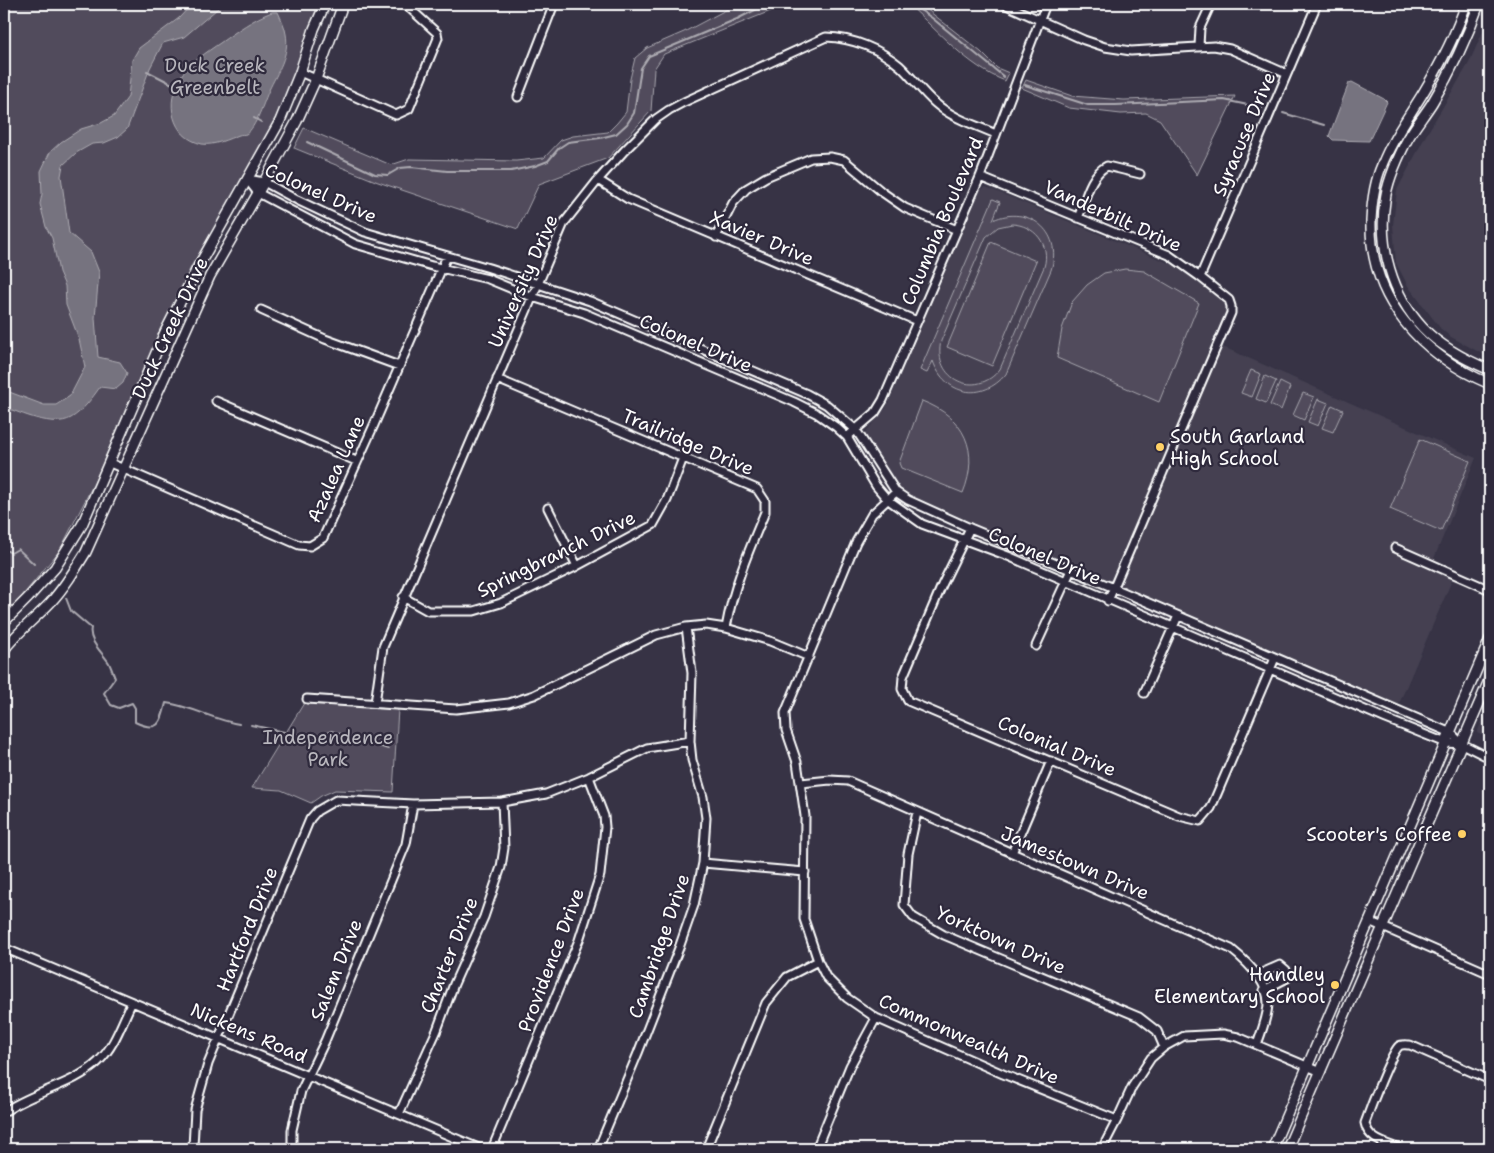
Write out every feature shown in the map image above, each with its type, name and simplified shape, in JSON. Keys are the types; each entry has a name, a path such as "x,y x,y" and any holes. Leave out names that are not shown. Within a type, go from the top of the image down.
{"main road":[{"name":"Duck Creek Drive","path":"4,622 55,568 82,525 166,332 198,267 280,121 325,4"},
{"name":"Duck Creek Drive","path":"4,650 12,639 50,603 71,576 86,552 210,276 298,121 316,79 343,4"},
{"path":"1466,4 1439,63 1381,165 1372,198 1371,233 1375,265 1383,288 1407,327 1436,354 1490,384"},
{"path":"1479,4 1469,33 1433,101 1405,143 1391,177 1384,201 1383,237 1387,260 1395,285 1408,310 1424,329 1439,342 1460,356 1490,370"},
{"path":"1272,1149 1446,743 1487,657 1490,639"},
{"path":"1287,1149 1490,678"},
{"path":"1410,828 1423,834"}],"street":[{"path":"300,72 396,115 409,109 438,38 437,33 405,4"},
{"path":"518,97 554,4"},
{"path":"1004,4 1084,40 1105,47 1132,51 1214,46 1230,49 1286,74"},
{"name":"Columbia Boulevard","path":"846,437 875,413 883,400 980,177 1038,20 1046,4"},
{"path":"1199,46 1200,28 1211,4"},
{"name":"Syracuse Drive","path":"1200,276 1317,4"},
{"name":"University Drive","path":"375,703 383,647 564,223 598,180 656,120 669,110 826,37 840,38 864,44 900,66 935,103 949,113 996,134"},
{"path":"716,237 733,203 746,189 766,177 811,158 830,157 844,160 882,192 905,208 957,230"},
{"path":"1078,218 1100,169 1107,166 1140,174"},
{"name":"Vanderbilt Drive","path":"980,177 1169,255 1200,276 1229,300 1232,306 1231,313 1108,601"},
{"name":"Colonel Drive","path":"247,179 264,182 351,226 537,284 618,312 807,394 827,405 856,430 896,492 908,500 1451,733 1462,744 1490,758"},
{"name":"Colonel Drive","path":"247,179 258,193 355,244 488,279 532,297 584,312 794,402 816,413 836,427 846,437 876,486 887,499 922,524 1008,556 1108,601 1446,743 1462,744"},
{"name":"Xavier Drive","path":"598,180 628,199 917,321"},
{"name":"Azalea Lane","path":"110,463 299,545 310,546 323,538 447,256"},
{"path":"261,310 325,339 399,366"},
{"name":"Trailridge Drive","path":"498,379 757,488 765,501 765,512 737,581 730,603 726,628"},
{"path":"216,401 356,461"},
{"name":"Springbranch Drive","path":"403,597 428,611 474,611 501,603 577,566 653,526 667,500 683,458"},
{"name":"Commonwealth Drive","path":"896,492 872,514 856,542 785,713 786,730 797,762 805,816 804,919 818,961 826,977 848,998 876,1018 1003,1074 1117,1120"},
{"path":"548,508 577,566"},
{"name":"Colonial Drive","path":"970,528 942,585 903,677 902,689 908,700 1179,816 1200,821 1211,808 1275,658"},
{"path":"1396,548 1490,590"},
{"path":"1036,646 1071,570"},
{"path":"1144,693 1178,616"},
{"path":"307,699 456,709 509,703 534,695 656,635 686,627 706,625 726,628 770,641 808,657"},
{"name":"Cambridge Drive","path":"598,1149 679,948 694,905 703,863 706,818 703,797 692,760 690,741 692,673 686,627"},
{"path":"413,804 502,802 546,794 589,777 647,748 690,741"},
{"path":"1012,853 1051,761"},
{"name":"Providence Drive","path":"492,1149 579,940 600,875 605,827 604,816 589,777"},
{"name":"Jamestown Drive","path":"801,783 830,780 848,781 1232,949 1247,961 1257,974 1268,1002 1257,1045"},
{"name":"Hartford Drive","path":"191,1149 193,1147 195,1110 208,1064 310,819 317,810 336,800 413,804"},
{"name":"Charter Drive","path":"399,1114 437,1030 454,984 484,917 501,867 504,848 502,802"},
{"name":"Salem Drive","path":"292,1149 292,1130 301,1091 406,844 413,804"},
{"name":"Yorktown Drive","path":"917,812 908,854 904,905 913,917 944,935 1139,1018 1157,1031 1164,1047"},
{"path":"703,863 805,872"},
{"path":"1369,921 1490,974"},
{"name":"Nickens Road","path":"4,948 481,1149"},
{"path":"706,1149 766,1003 787,976 818,961"},
{"path":"1257,974 1280,965 1286,970 1287,978 1264,990"},
{"path":"4,1112 31,1096 80,1075 98,1062 112,1045 132,1002"},
{"path":"816,1149 850,1066 876,1018"},
{"path":"1102,1149 1132,1087 1151,1058 1164,1047 1184,1036 1223,1034 1238,1037 1321,1072"},
{"path":"1400,1149 1369,1135 1365,1123 1390,1061 1398,1047 1404,1044 1410,1045 1490,1080"}],"shaded area":[{"path":"192,4 223,4 184,37 163,43 150,68 127,129 118,137 104,143 92,144 76,153 63,165 61,176 69,233 91,252 99,272 95,318 98,357 120,362 127,373 123,383 116,389 100,387 79,412 64,421 28,416 4,407 4,390 44,405 56,405 70,396 85,367 79,339 66,305 65,286 59,272 52,238 46,227 40,204 42,194 41,171 50,152 61,142 81,129 101,123 114,116 128,97 132,60 139,48 179,18"},
{"path":"272,12 278,12 284,25 287,41 286,49 282,63 250,131 246,134 207,144 192,140 183,134 177,126 172,107 175,87 180,77 193,63 210,50 258,18"},
{"path":"1490,15 1490,358 1451,337 1441,329 1408,286 1396,263 1393,225 1397,190 1425,137 1469,63"},
{"path":"1352,82 1387,102 1369,141 1333,140 1329,136 1349,83"},
{"name":"South Garland High School","path":"986,187 1176,266 1225,302 1227,312 1214,343 1476,458 1430,568 1453,578 1398,706 914,501 896,487 863,435 886,408 980,190"},
{"path":"1490,701 1490,739 1477,733"}],"green space":[{"name":"Duck Creek Greenbelt","path":"4,4 321,4 308,33 291,85 275,119 192,265 144,367 94,483 60,550 4,618"},
{"path":"737,4 788,4 664,54 654,69 651,111 608,158 539,184 518,229 378,182 294,148 304,128 391,165 409,159 516,161 544,158 561,140 573,136 608,132 617,123 626,112 635,58 647,48 684,32"},
{"path":"906,4 920,4 981,52 997,68 1009,73 1005,81 978,67"},
{"path":"1026,80 1072,96 1124,100 1235,96 1197,175 1160,120 1146,113 1121,114 1069,108 1022,88"},
{"path":"993,199 1000,202 993,220 1006,216 1018,216 1040,224 1052,243 1054,256 1051,270 1006,374 986,389 976,392 955,388 939,373 933,361 927,373 920,370","holes":["1012,224 1020,225 1034,232 1039,237 1045,251 1044,267 1000,369 990,378 979,383 968,384 958,381 949,375 943,366 940,354 941,341 986,237 998,227"]},
{"path":"991,242 1036,261 992,366 947,347"},
{"path":"1125,269 1144,271 1199,303 1159,402 1057,358 1062,329 1072,302 1087,285 1104,273"},
{"path":"1251,370 1261,374 1252,397 1241,393"},
{"path":"1265,376 1276,381 1266,403 1256,399"},
{"path":"1280,382 1290,387 1281,410 1270,405"},
{"path":"1303,393 1314,397 1304,420 1293,415"},
{"path":"1318,399 1328,403 1318,426 1308,422"},
{"path":"922,401 949,416 965,437 970,463 963,493 901,468 899,463"},
{"path":"1332,405 1343,410 1333,432 1322,428"},
{"path":"1420,439 1470,461 1441,531 1390,509"},
{"name":"Independence Park","path":"304,703 398,709 393,792 335,790 311,803 281,790 252,788"}],"waterway":[{"path":"307,142 375,174 388,175 400,168 411,167 447,171 511,171 535,166 548,161 559,148 568,142 616,134 627,124 634,113 641,68 649,56 737,19 767,4"},
{"path":"911,4 932,18 1004,77"},
{"path":"147,71 178,87"},
{"path":"1025,85 1088,105 1224,100 1262,108"},
{"path":"1283,113 1324,125"},
{"path":"254,118 261,122"},
{"path":"4,539 6,550 11,553 18,549 34,564"},
{"path":"66,598 71,611 91,628 96,646 109,663 115,678 104,693 111,705 119,708 132,703 135,708 135,722 149,727 154,726 160,721 166,703 239,724"},
{"path":"251,725 308,737 322,737 331,731 388,749"}],"place":[{"name":"South Garland High School","path":"1160,447"},
{"name":"Scooter's Coffee","path":"1462,834"},
{"name":"Handley Elementary School","path":"1335,985"}]}
